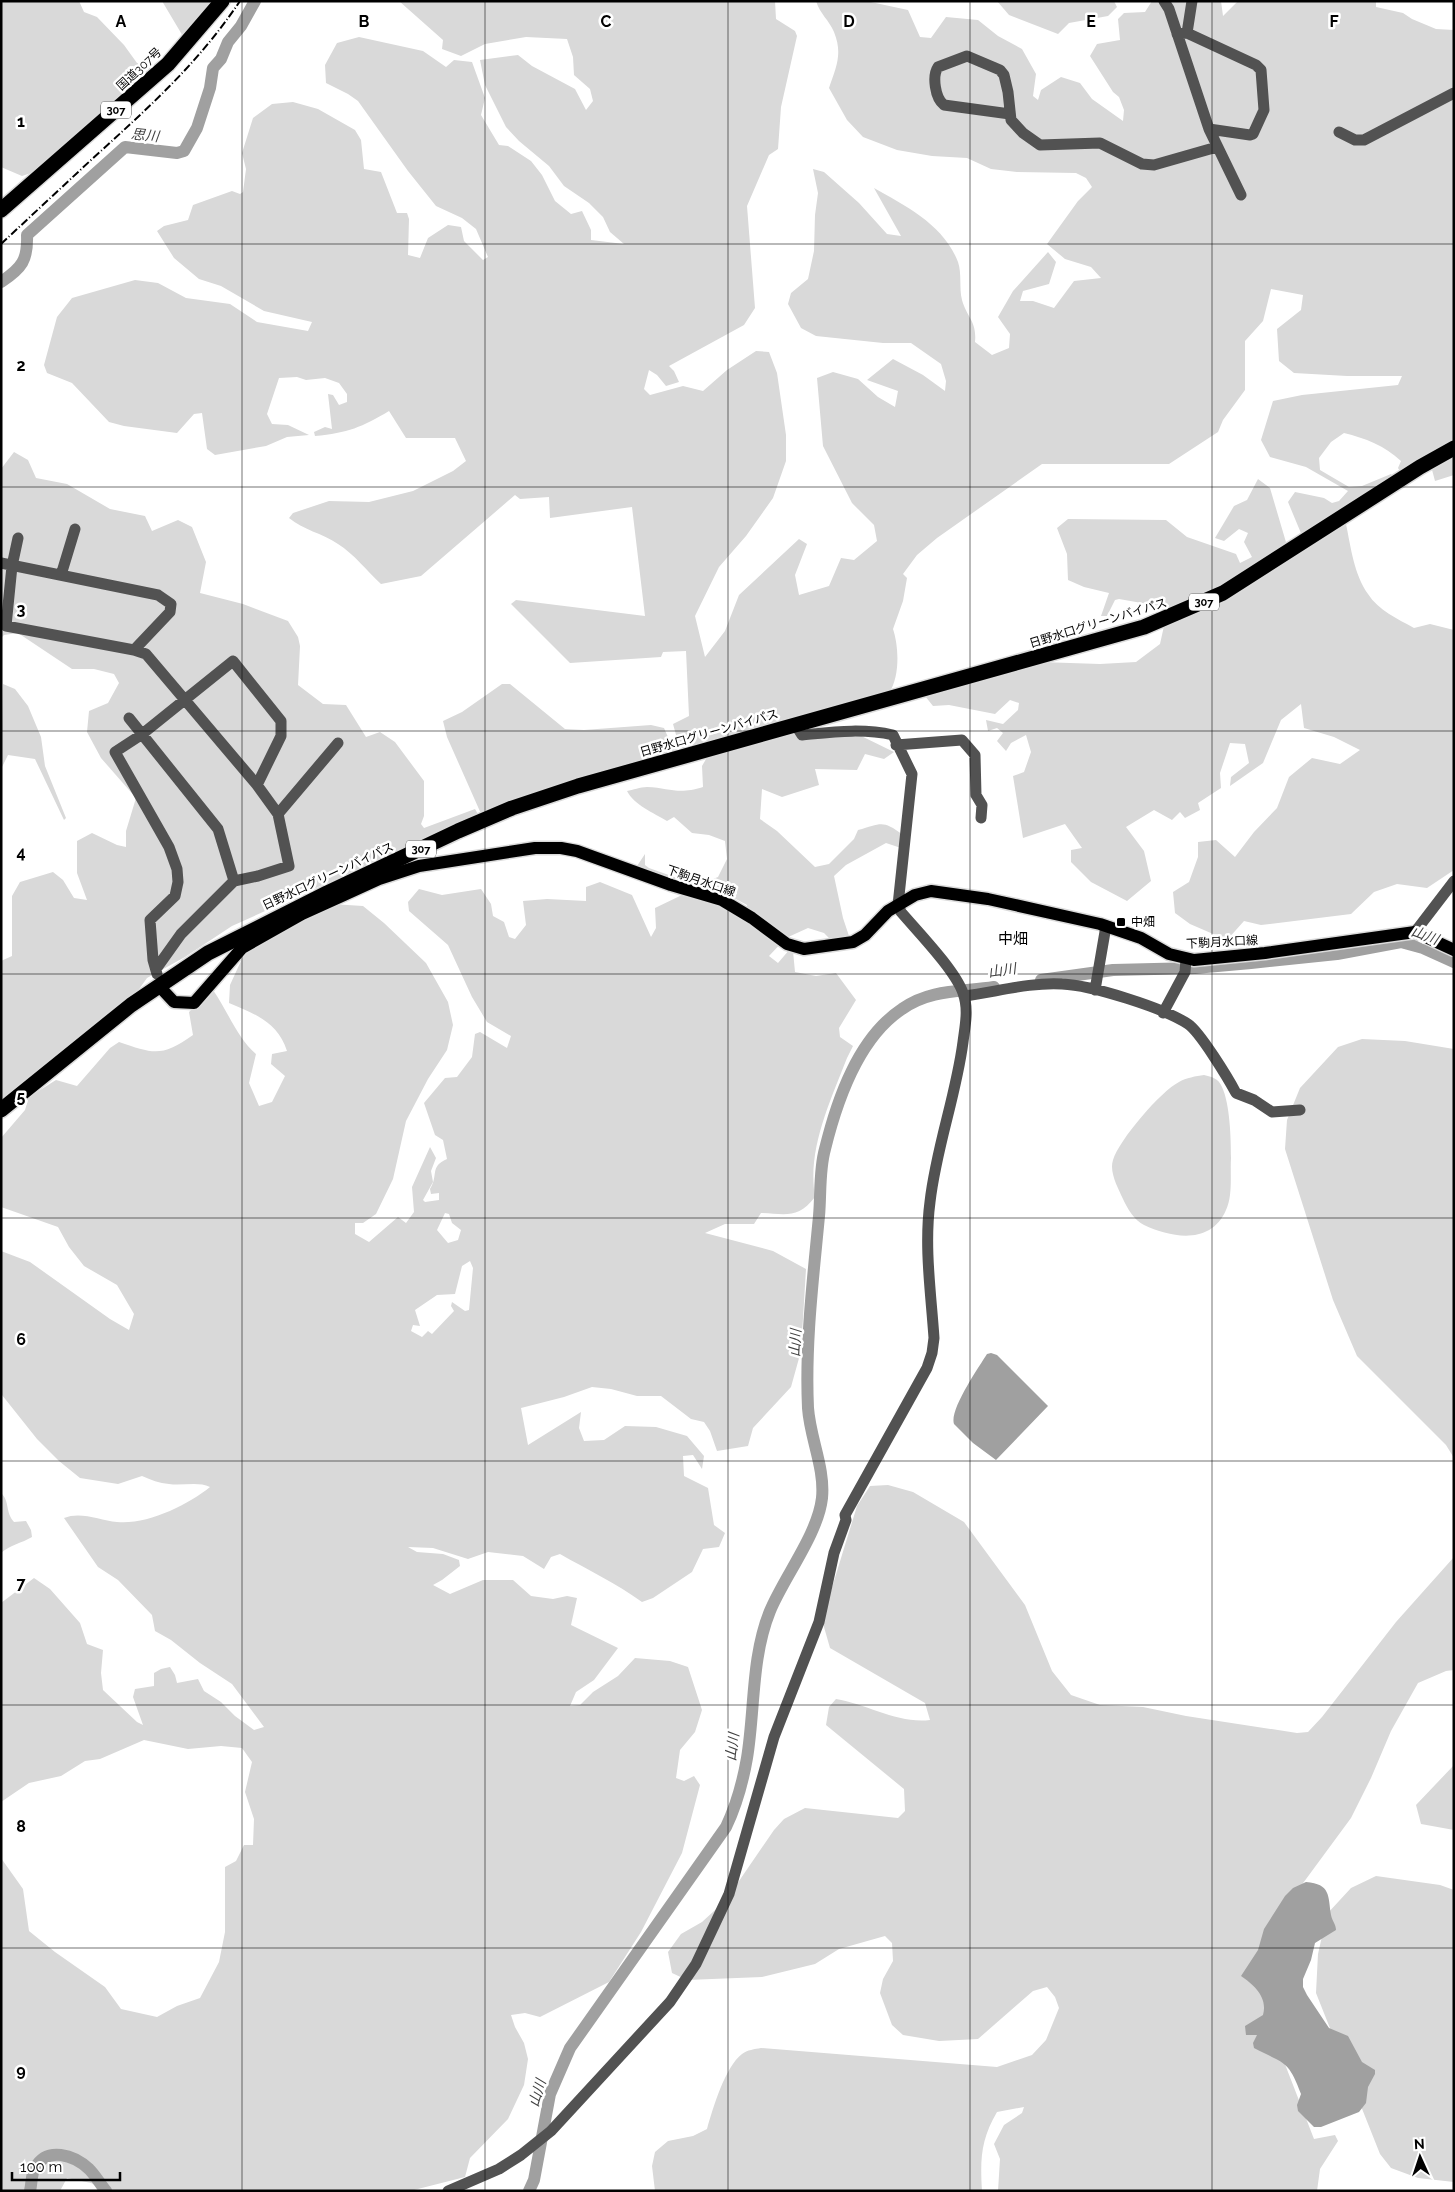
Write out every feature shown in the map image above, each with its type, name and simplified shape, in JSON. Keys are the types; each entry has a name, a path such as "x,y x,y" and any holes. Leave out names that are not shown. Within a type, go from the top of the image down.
{"highway":[{"name":"国道307号","path":"1,210 168,64 222,1"},
{"name":"日野水口グリーンバイパス","path":"1,1110 131,1005 159,986 208,954 327,892 512,808 625,772 1144,627 1223,593 1281,558 1420,467 1454,448"}],"main road":[{"name":"下駒月水口線","path":"171,998 174,1002 194,1003 242,948 302,914 379,879 419,866 535,848 561,848 578,852 671,885 722,900 752,918 787,944 804,949 853,942 865,935 888,911 915,895 931,891 952,893 1037,909 1106,926 1141,938 1186,964 1415,932"},
{"path":"1415,932 1454,950"},
{"path":"171,998 177,974"},
{"path":"159,986 171,998"}],"street":[{"path":"1164,1 1182,33 1209,129 1241,195"},
{"path":"1182,33 1192,1"},
{"path":"1182,33 1256,65 1261,70 1264,110 1253,134 1209,129"},
{"path":"1010,114 944,105 941,102 935,82 936,70 938,67 967,56 1000,70 1004,75 1008,92 1011,120 1023,133 1040,145 1100,143 1142,164 1154,165 1217,147"},
{"path":"1339,132 1355,140 1364,140 1454,93"},
{"path":"61,575 75,530"},
{"path":"18,538 7,564 6,626 134,650 146,654 257,786 278,814 289,866 258,876 234,880 181,934 156,970"},
{"path":"7,564 158,595 171,604 170,612 134,650"},
{"path":"159,986 153,960 150,920 175,896 178,882 177,868 169,847 116,752 141,735 233,661 281,721 281,736 257,786"},
{"path":"129,718 218,828 234,880"},
{"path":"448,2191 499,2169 551,2131 670,2002 705,1948 729,1894 774,1737 819,1622 834,1553 846,1520 845,1515 927,1368 932,1353 934,1338 928,1254 929,1206 962,1051 966,1019 962,991 901,912 898,905 912,774 896,745 893,735 843,730 802,736 795,724"},
{"path":"896,745 964,737 974,755 976,795 982,804 981,818"},
{"path":"278,814 338,743"},
{"path":"1415,932 1454,881"},
{"path":"1095,990 1106,926"},
{"path":"1164,1013 1186,964"},
{"path":"962,991 1063,984 1131,1000 1190,1025 1227,1076 1236,1092 1254,1100 1272,1112 1300,1110"}],"shaded area":[{"path":"1,1 79,1 84,12 97,17 124,45 137,63 150,67 150,76 40,170 22,176 1,167"},
{"path":"162,1 215,1 184,38"},
{"path":"399,1 775,1 776,19 795,31 797,36 781,107 778,149 769,155 747,206 755,308 744,325 669,366 674,371 679,382 666,386 657,375 649,370 644,389 650,395 683,386 703,391 727,370 756,351 769,352 777,373 786,435 786,461 773,498 746,536 719,567 695,616 705,657 725,631 739,595 799,539 807,544 795,575 799,595 829,586 841,558 854,560 877,541 874,525 852,503 823,446 817,378 833,372 858,379 878,397 895,407 898,391 867,380 893,359 923,375 945,391 946,381 941,364 911,343 883,343 816,336 801,328 788,304 791,293 808,279 814,251 818,193 813,169 824,172 859,203 887,234 901,236 874,188 899,202 934,227 952,249 958,262 962,300 975,329 975,342 992,355 1009,348 1010,334 998,317 1013,291 1048,252 1056,262 1049,284 1023,291 1020,301 1033,301 1054,308 1074,281 1101,278 1091,267 1065,259 1047,244 1078,201 1092,187 1086,178 1076,173 1017,172 991,169 967,158 932,156 897,150 863,137 847,120 829,88 838,54 837,40 816,1 866,1 908,10 920,37 931,38 946,17 978,20 998,36 1022,49 1036,74 1033,96 1038,100 1041,90 1061,77 1080,83 1092,99 1123,121 1124,110 1119,97 1113,92 1090,56 1097,44 1120,40 1118,19 1124,13 1145,12 1152,1 1221,1 1223,16 1238,1 1376,1 1376,7 1403,13 1436,29 1454,30 1454,443 1401,473 1398,468 1401,461 1388,451 1360,437 1344,433 1331,442 1319,458 1320,470 1349,487 1362,486 1391,474 1394,478 1303,538 1288,502 1295,492 1324,498 1332,503 1339,501 1348,491 1306,467 1270,457 1261,440 1273,401 1302,395 1398,385 1402,376 1347,376 1294,373 1279,361 1277,329 1301,310 1303,295 1271,289 1263,321 1245,341 1245,390 1223,420 1218,432 1169,464 1042,464 937,538 917,555 903,574 907,578 903,601 893,629 897,653 897,670 889,693 684,750 678,742 673,724 689,716 686,651 663,652 661,657 570,663 511,604 516,600 645,616 632,507 550,518 549,497 520,499 515,495 421,576 381,584 344,548 332,540 300,526 289,518 293,513 329,501 369,502 413,491 453,471 466,461 455,438 406,438 389,411 354,428 315,436 314,432 325,427 332,429 328,394 333,395 339,405 347,402 347,394 339,383 325,378 306,380 297,377 279,378 267,414 272,424 288,425 309,435 287,437 266,446 215,455 207,449 202,413 194,414 177,433 124,426 109,422 72,383 47,373 44,365 57,317 72,298 135,280 158,283 186,298 230,304 257,322 308,331 312,322 264,311 221,286 199,279 174,258 157,231 164,226 188,220 193,205 232,191 240,194 243,192 246,169 242,153 253,118 272,104 293,102 318,109 355,130 361,140 364,169 381,172 397,213 407,213 409,219 408,255 420,258 428,238 448,225 461,227 464,241 483,260 488,257 476,229 462,218 436,206 408,171 358,101 326,83 325,65 337,43 359,37 423,51 446,67 454,60 472,62 485,98 481,115 499,145 508,146 531,161 542,175 555,201 571,214 582,211 591,230 591,240 624,244 610,232 603,217 589,203 564,186 549,166 519,141 506,127 485,85 480,60 518,55 532,66 575,89 586,110 593,101 590,89 574,75 573,57 567,39 526,37 485,44 461,56 442,49 443,40"},
{"path":"997,1 1114,1 1117,7 1108,16 1069,23 1058,34 1009,15"},
{"path":"14,452 28,460 36,478 67,484 110,509 145,516 152,531 178,520 192,527 206,562 200,593 243,604 288,621 298,637 300,646 298,685 323,704 346,705 366,737 380,732 395,742 424,781 424,816 421,824 424,828 475,809 479,816 425,842 327,883 232,926 185,957 147,978 137,992 1,1102 1,961 12,956 12,896 20,882 53,872 63,880 74,898 87,900 77,873 77,841 92,833 117,845 126,847 126,831 136,798 101,758 87,732 89,711 108,703 119,683 114,674 94,669 72,669 18,633 4,635 1,638 1,469"},
{"path":"1454,454 1454,475 1435,481 1431,466"},
{"path":"1258,479 1270,488 1288,549 1210,594 1176,609 1119,599 1115,600 1107,616 1101,616 1109,593 1084,587 1068,580 1067,554 1057,528 1068,519 1166,520 1187,537 1236,554 1240,563 1252,557 1244,542 1248,533 1239,529 1224,541 1215,538 1234,506 1247,500"},
{"path":"1341,523 1346,524 1359,578 1377,605 1414,628 1430,624 1454,630 1454,870 1427,888 1397,884 1374,892 1351,914 1261,925 1244,921 1227,940 1190,924 1175,913 1173,892 1189,882 1198,857 1198,842 1216,840 1235,857 1254,832 1277,808 1289,777 1312,758 1340,764 1360,750 1334,737 1304,728 1301,704 1281,720 1263,763 1230,786 1231,777 1249,763 1245,744 1230,743 1220,773 1221,788 1198,803 1200,810 1185,818 1180,812 1172,820 1154,810 1126,827 1144,851 1151,881 1127,901 1091,882 1071,862 1071,850 1082,848 1065,824 1023,838 1013,776 1024,772 1031,752 1026,735 1011,743 1006,751 997,741 1003,733 997,728 988,731 986,720 1003,724 1018,710 1019,703 1010,700 995,714 949,705 933,706 925,696 1040,662 1100,664 1136,662 1160,644 1164,626"},
{"path":"3,684 15,689 28,706 41,737 45,766 66,818 64,820 35,759 8,755 1,769"},
{"path":"502,684 510,684 565,729 584,730 651,725 664,728 671,744 676,746 679,752 482,816 447,737 443,721 462,712"},
{"path":"779,731 853,732 894,752 884,759 865,754 857,770 815,769 819,785 782,797 762,789 760,819 777,831 815,867 829,864 854,839 858,830 881,824 903,835 901,848 886,843 846,865 834,876 849,936 830,939 824,933 808,928 786,938 769,956 778,963 790,949 793,951 795,972 816,976 836,973 856,1000 839,1028 840,1037 853,1046 827,1109 817,1144 813,1179 815,1197 803,1209 791,1214 761,1213 754,1224 725,1224 705,1233 773,1251 806,1269 801,1351 791,1387 753,1428 748,1446 717,1451 710,1431 704,1422 691,1419 661,1396 637,1396 611,1389 592,1387 564,1397 521,1408 528,1445 581,1412 579,1428 584,1441 604,1440 625,1426 656,1427 687,1436 704,1456 702,1469 693,1455 683,1456 684,1476 708,1488 714,1525 725,1533 719,1547 703,1549 692,1572 653,1598 642,1602 560,1554 551,1557 544,1569 523,1556 488,1552 468,1559 433,1548 408,1547 417,1552 443,1554 459,1560 460,1566 433,1585 450,1594 483,1580 513,1580 531,1596 553,1599 567,1596 577,1598 571,1625 618,1648 594,1680 576,1692 570,1706 580,1705 593,1692 618,1676 635,1658 670,1661 688,1667 702,1710 695,1732 680,1750 676,1778 684,1781 694,1776 700,1785 682,1853 641,1932 609,1982 540,2017 525,2013 511,2015 524,2043 528,2059 524,2085 508,2119 470,2158 465,2177 410,2191 107,2191 91,2183 67,2178 60,2191 1,2191 1,1858 23,1889 29,1931 105,1987 121,2009 157,2017 177,2006 200,1998 219,1962 225,1932 225,1867 236,1861 244,1845 253,1845 254,1819 245,1792 252,1762 242,1748 221,1746 188,1749 144,1740 100,1759 85,1761 61,1776 29,1783 1,1802 1,1603 34,1578 50,1589 80,1623 87,1644 103,1650 101,1673 103,1690 137,1722 143,1725 133,1697 135,1689 154,1686 154,1673 170,1667 177,1683 198,1679 204,1691 221,1702 235,1716 254,1730 264,1727 232,1684 200,1663 171,1640 155,1631 152,1615 118,1580 98,1567 64,1518 77,1515 117,1522 141,1520 179,1507 210,1487 200,1484 165,1484 142,1476 118,1484 80,1478 59,1461 37,1439 2,1395 1,1251 30,1262 110,1319 129,1330 134,1314 117,1285 84,1266 69,1247 58,1227 1,1207 1,1138 25,1110 29,1097 56,1080 77,1086 110,1048 119,1042 141,1049 157,1051 173,1047 193,1035 189,1012 213,990 238,1032 256,1054 249,1083 259,1106 272,1102 285,1076 271,1064 272,1054 287,1051 283,1041 272,1026 264,1020 229,1003 230,985 246,950 332,904 363,906 426,963 448,1002 453,1025 447,1050 428,1079 406,1121 393,1179 376,1214 363,1223 355,1223 355,1234 369,1242 398,1217 406,1223 414,1212 412,1187 430,1147 436,1158 431,1171 433,1182 423,1200 425,1202 439,1200 439,1193 431,1194 430,1189 433,1184 436,1168 447,1159 443,1140 435,1135 424,1103 445,1078 457,1077 472,1057 475,1034 480,1032 507,1048 511,1036 487,1022 472,997 448,945 409,911 408,902 419,889 442,895 481,889 491,904 493,916 504,922 509,937 515,939 526,925 523,901 547,899 586,901 586,887 600,882 632,895 651,937 656,928 655,908 682,895 698,896 747,908 747,905 734,898 720,896 637,866 645,854 645,865 649,868 697,885 718,877 727,859 725,841 709,835 692,833 674,817 667,821 639,805 627,791 644,787 687,791 703,787 702,766 709,754","holes":["445,1213 449,1214 452,1223 461,1230 458,1240 448,1243 437,1230","470,1261 473,1268 469,1310 465,1311 452,1302 451,1306 454,1311 432,1334 428,1331 422,1337 411,1331 413,1325 420,1326 415,1310 437,1295 455,1294 462,1266"]},
{"path":"1362,1039 1405,1041 1454,1049 1454,1458 1446,1445 1357,1356 1333,1300 1285,1149 1287,1120 1300,1088 1338,1047"},
{"path":"1204,1075 1212,1077 1219,1082 1227,1102 1231,1150 1230,1198 1226,1210 1219,1221 1211,1229 1201,1234 1190,1236 1178,1235 1155,1230 1137,1221 1125,1203 1112,1170 1113,1160 1132,1129 1162,1095 1182,1081"},
{"path":"987,1354 997,1355 1048,1406 996,1460 973,1443 954,1424 956,1409 960,1399"},
{"path":"888,1485 913,1492 964,1522 1025,1605 1052,1671 1071,1695 1100,1705 1143,1707 1186,1716 1297,1733 1308,1732 1322,1717 1396,1622 1454,1557 1454,1670 1446,1671 1418,1683 1391,1731 1351,1818 1267,1932 1267,2018 1314,2139 1335,2135 1338,2141 1320,2169 1317,2191 998,2191 1000,2159 994,2144 1004,2125 1022,2113 1024,2107 997,2112 992,2122 983,2150 981,2169 982,2191 655,2191 652,2166 655,2152 668,2141 693,2136 707,2129 716,2099 730,2068 746,2052 761,2048 997,2067 1032,2055 1046,2040 1059,2008 1055,1997 1047,1987 1033,1991 978,2039 939,2041 903,2035 892,2025 880,1993 883,1979 893,1961 892,1943 885,1936 839,1949 815,1964 762,1977 687,1980 672,1973 668,1952 681,1934 702,1922 726,1900 774,1830 784,1819 805,1808 898,1818 905,1811 904,1789 826,1725 829,1707 836,1699 906,1719 930,1720 925,1703 830,1648 822,1620 857,1506 870,1486"},
{"path":"1,1493 6,1500 11,1518 14,1522 26,1521 31,1530 32,1537 1,1553"},
{"path":"1454,1765 1454,1830 1421,1824 1416,1805"},
{"path":"1376,1876 1440,1885 1454,1890 1454,2182 1418,2178 1391,2168 1380,2154 1316,1993 1318,1954 1327,1914 1351,1888"},
{"path":"1306,1882 1320,1885 1327,1892 1336,1930 1315,1943 1311,1960 1303,1979 1303,1987 1329,2028 1348,2036 1362,2062 1375,2070 1375,2074 1368,2087 1366,2103 1359,2112 1321,2127 1314,2127 1298,2111 1297,2105 1301,2094 1288,2068 1279,2060 1254,2048 1253,2043 1257,2035 1246,2035 1245,2026 1263,2015 1264,2003 1259,1992 1241,1976 1258,1950 1264,1929 1285,1896 1293,1888"}],"waterway":[{"name":"思川","path":"1,282 19,268 22,263 25,257 27,235 125,147 177,153 184,151 197,128 210,88 213,68 221,59 228,42 241,26 255,1"},
{"name":"山川","path":"1041,980 1113,970 1195,968 1337,954 1401,942 1423,948 1454,962"},
{"name":"山川","path":"529,2191 534,2180 550,2094 570,2048 726,1827 739,1793 750,1740 756,1666 764,1629 776,1598 814,1526 822,1498 821,1476 808,1408 809,1336 823,1157 843,1091 861,1053 873,1036 902,1009 924,998 935,995 994,987"},
{"name":"山川","path":"30,2191 35,2168 40,2161 53,2155 68,2157 83,2164 106,2191"}],"railway":[{"path":"1,244 132,123 189,66 224,24 240,1"}],"place":[{"name":"中畑","path":"1121,922"}],"district":[{"name":"中畑","path":"1013,939"}]}
